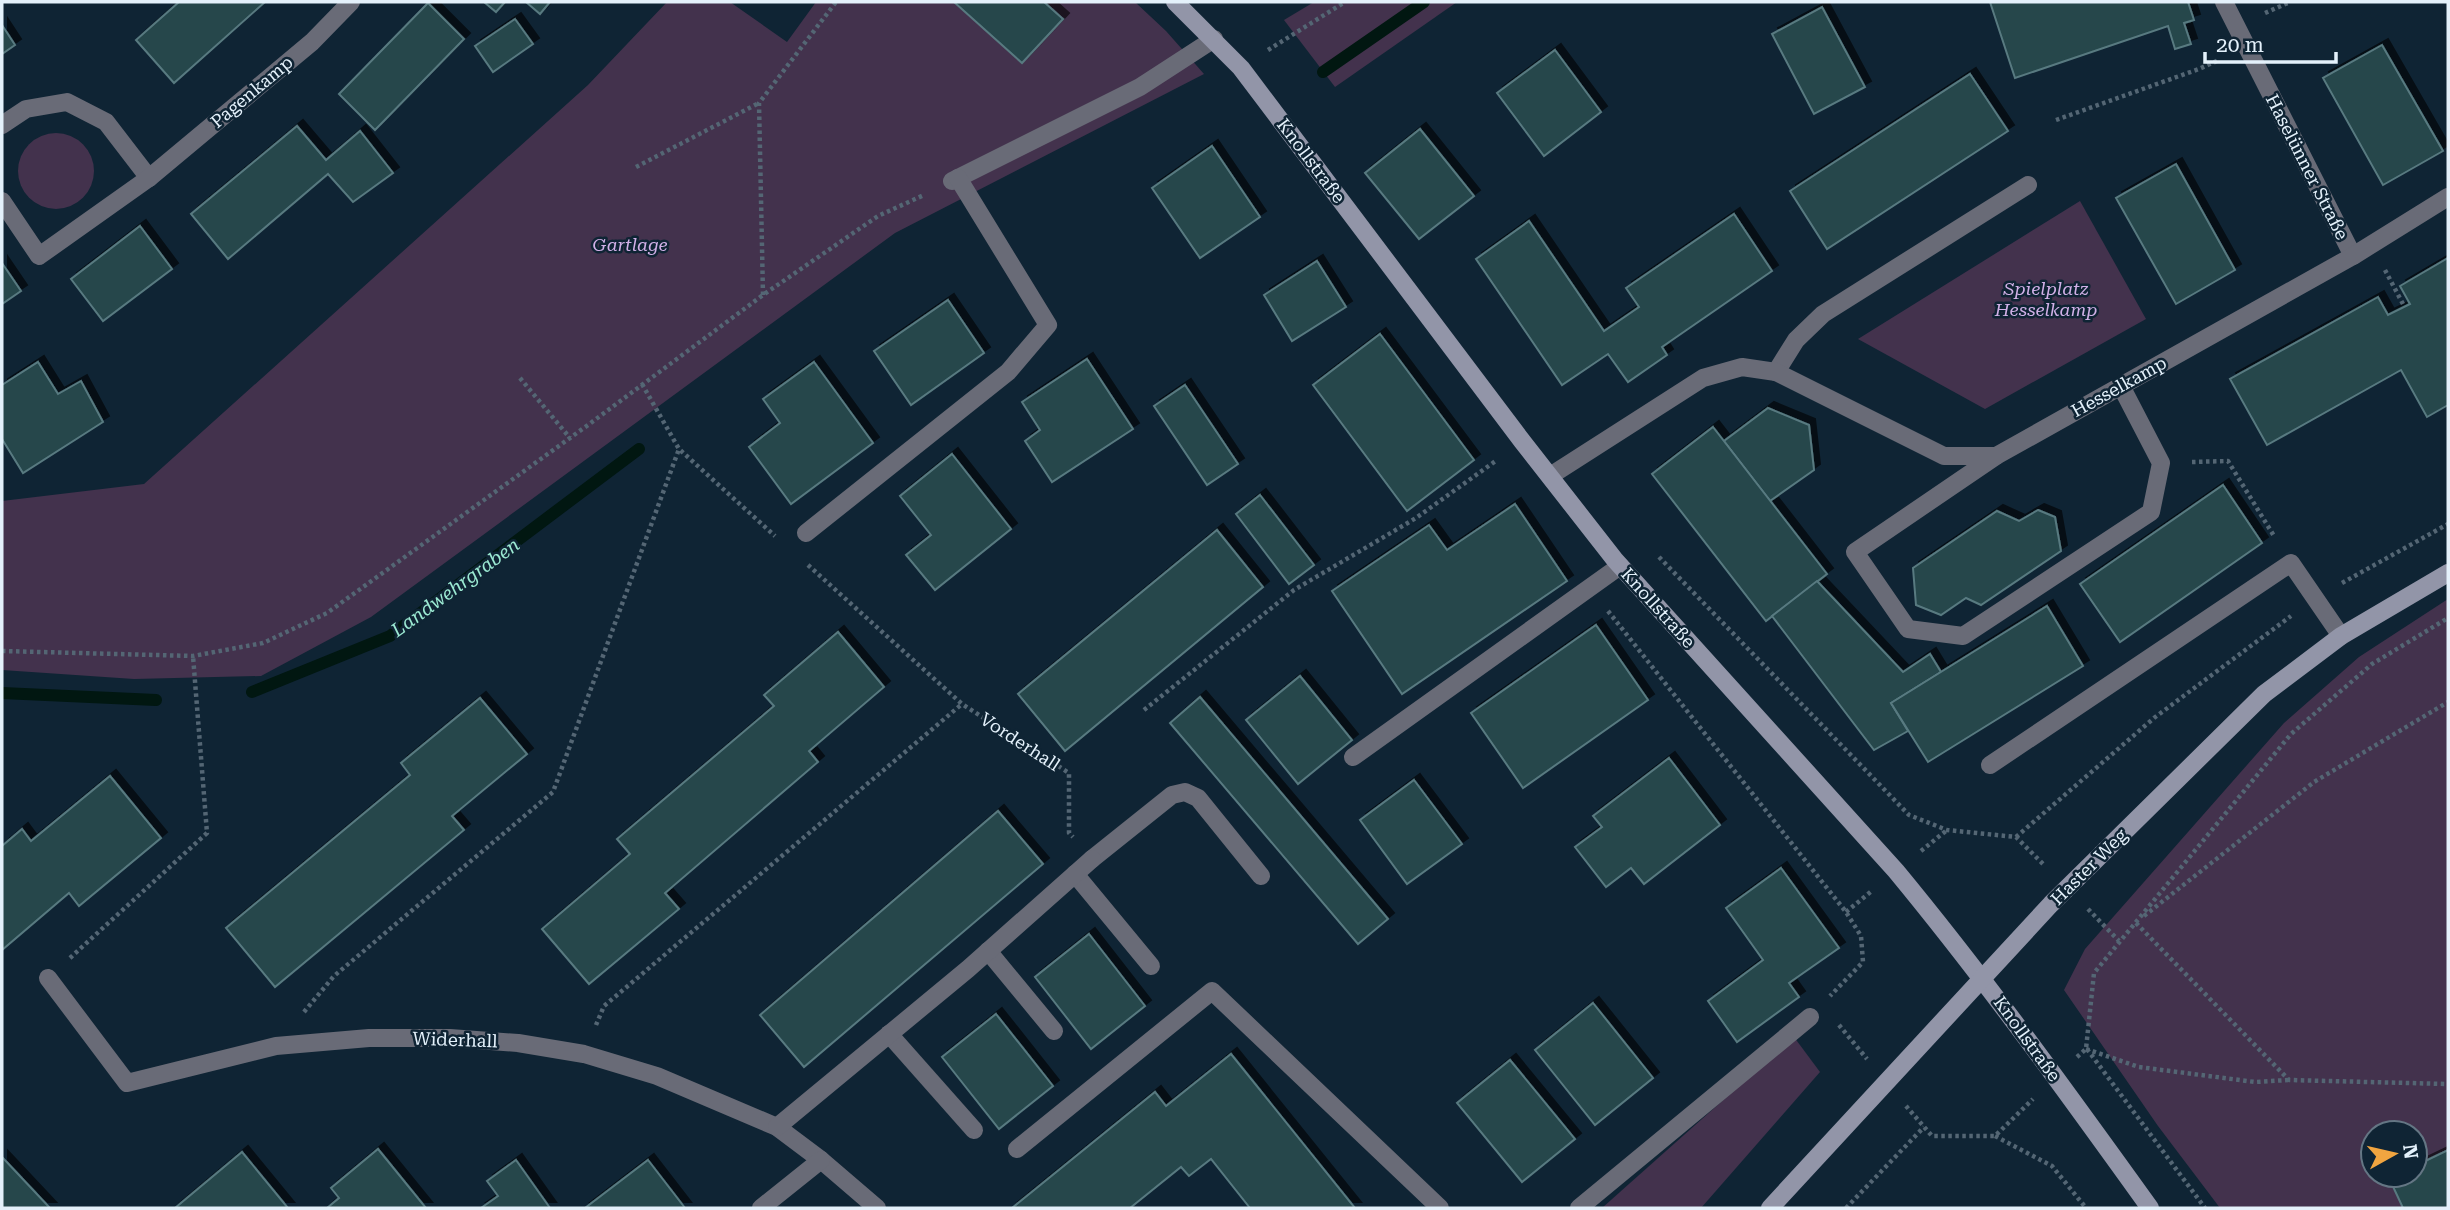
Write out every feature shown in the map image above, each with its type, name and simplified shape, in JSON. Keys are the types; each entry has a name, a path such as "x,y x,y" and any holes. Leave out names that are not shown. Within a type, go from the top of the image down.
{"street":[{"name":"Pagenkamp","path":"2,201 39,256 149,178 312,42 351,2"},
{"name":"Knollstraße","path":"1175,2 1241,68 1522,441 1620,566 1896,871 1983,979 2150,1208"},
{"name":"Haselünner Straße","path":"2224,2 2353,256"},
{"path":"806,533 1008,372 1048,325 955,180 1140,87 1214,39"},
{"path":"2,125 26,109 67,102 106,122 149,178"},
{"path":"1776,372 1796,340 1823,314 2028,185"},
{"name":"Hesselkamp","path":"1550,476 1703,378 1742,367 1776,372 1944,456 1996,456 2353,256 2448,197"},
{"path":"1996,456 1855,552 1908,629 1964,636 2151,512 2161,463 2121,386"},
{"path":"1990,765 2291,563 2341,636"},
{"path":"1353,757 1620,566"},
{"name":"Haster Weg","path":"1770,1208 2051,904 2264,694 2341,636 2448,573"},
{"path":"777,1127 1172,794 1185,792 1198,798 1261,876"},
{"path":"1075,874 1152,966"},
{"path":"988,951 1054,1031"},
{"name":"Widerhall","path":"48,978 127,1083 276,1046 369,1038 450,1038 518,1044 584,1054 657,1076 777,1127 877,1208"},
{"path":"1017,1149 1212,991 1440,1208"},
{"path":"1578,1208 1816,1010"},
{"path":"889,1034 974,1130"},
{"path":"761,1208 821,1160"}],"path":[{"path":"636,167 759,103 836,2"},
{"path":"1241,68 1345,2"},
{"path":"2056,120 2199,69 2246,47"},
{"path":"759,103 763,295"},
{"path":"2,651 193,656 263,643 327,614 763,295 878,216 955,180"},
{"path":"520,378 570,438"},
{"path":"642,384 679,449 778,539"},
{"path":"1144,710 1294,590 1416,518 1522,441"},
{"path":"276,1046 334,976 553,792 679,449"},
{"path":"2161,463 2228,461 2291,563"},
{"path":"1650,548 1909,815 1947,830 2016,836 2154,718 2315,598 2448,524"},
{"name":"Vorderhall","path":"805,563 962,704 1069,773 1069,833 1092,859"},
{"path":"1591,589 1837,901 1861,936 1863,962 1816,1010"},
{"path":"2205,1208 2086,1049 2094,973 2291,734 2372,664 2448,618"},
{"path":"48,978 207,833 193,656"},
{"path":"2136,923 2314,782 2448,702"},
{"path":"584,1054 604,1006 962,704"},
{"path":"2136,923 2289,1080"},
{"path":"2086,1049 2140,1067 2255,1082 2289,1080 2448,1084"},
{"path":"1846,1208 1924,1127"},
{"path":"1995,1136 2052,1166 2086,1208"}],"green space":[{"name":"Gartlage","path":"667,2 730,2 787,42 816,2 1135,2 1166,31 1204,74 895,233 371,617 261,676 134,679 2,670 2,501 144,484 588,85"},
{"path":"1314,2 1457,2 1335,87 1284,20"},
{"path":"56,133 70,136 83,144 91,157 94,171 91,185 83,198 70,206 56,209 42,206 29,198 21,185 18,171 21,157 29,144 42,136"},
{"name":"Spielplatz Hesselkamp","path":"2080,201 2146,319 1985,409 1858,339"},
{"path":"2448,599 2448,1208 2220,1208 2158,1126 2064,990 2085,949 2284,723 2359,657"},
{"path":"1794,1037 1820,1072 1701,1208 1602,1208"}],"building":[{"path":"179,2 265,2 174,83 136,40"},
{"path":"484,2 505,2 496,12"},
{"path":"526,2 550,2 540,14"},
{"path":"954,2 1044,2 1063,19 1022,63"},
{"path":"1990,2 2188,2 2194,20 2184,23 2191,44 2175,49 2168,26 2015,78"},
{"path":"428,3 464,39 375,130 339,94"},
{"path":"1822,7 1865,87 1814,114 1772,34"},
{"path":"515,19 533,44 493,72 475,46"},
{"path":"2,25 15,45 2,54"},
{"path":"2382,45 2443,151 2383,185 2323,78"},
{"path":"1555,50 1601,112 1544,156 1497,93"},
{"path":"1970,74 2008,131 1827,249 1790,191"},
{"path":"297,126 326,160 360,131 393,173 353,202 328,174 228,259 191,214"},
{"path":"1420,129 1474,196 1419,239 1365,173"},
{"path":"1212,146 1260,217 1200,258 1152,188"},
{"path":"2176,164 2235,270 2176,304 2116,198"},
{"path":"1734,214 1772,271 1662,347 1667,355 1628,382 1608,354 1562,385 1476,259 1529,221 1604,331 1639,307 1626,288"},
{"path":"140,226 172,269 103,321 71,279"},
{"path":"2448,258 2448,405 2427,417 2401,370 2267,445 2230,379 2378,297 2388,315 2410,304 2400,286"},
{"path":"1317,261 1346,307 1292,341 1264,295"},
{"path":"2,263 21,291 2,304"},
{"path":"948,300 984,353 911,405 874,351"},
{"path":"1380,334 1474,460 1407,511 1313,385"},
{"path":"1087,359 1133,429 1052,482 1025,441 1040,430 1022,402"},
{"path":"38,362 58,394 81,381 103,422 23,473 2,439 2,385"},
{"path":"814,362 873,443 791,504 749,447 780,423 763,399"},
{"path":"1185,385 1238,464 1207,485 1154,406"},
{"path":"1768,408 1809,425 1814,470 1770,501 1724,441"},
{"path":"1713,427 1827,574 1766,621 1652,474"},
{"path":"952,454 1011,529 935,590 906,555 931,535 900,496"},
{"path":"2223,485 2262,543 2120,642 2080,584"},
{"path":"1260,495 1314,565 1289,584 1236,514"},
{"path":"1515,504 1567,581 1402,694 1332,591 1429,525 1447,550"},
{"path":"2038,510 2055,517 2061,551 1981,605 1966,598 1941,615 1916,605 1913,568 1997,511 2019,521"},
{"path":"1217,530 1263,587 1065,751 1018,694"},
{"path":"1817,581 1903,672 1930,654 1941,672 1891,703 1908,731 1874,750 1772,616"},
{"path":"2047,606 2083,666 1928,762 1891,703"},
{"path":"1596,625 1648,700 1523,788 1471,713"},
{"path":"838,632 884,687 809,751 818,762 665,893 679,909 589,984 542,929 630,854 617,839 774,706 764,695"},
{"path":"1300,676 1352,740 1298,784 1246,720"},
{"path":"1200,697 1388,919 1358,944 1170,723"},
{"path":"480,698 527,754 452,816 464,830 275,987 226,928 410,775 401,763"},
{"path":"1669,758 1720,825 1644,884 1631,868 1606,887 1575,847 1602,827 1593,816"},
{"path":"110,776 161,838 79,906 69,893 2,950 2,846 22,829 31,841"},
{"path":"1414,780 1462,844 1407,884 1360,820"},
{"path":"998,811 1043,864 804,1067 760,1015"},
{"path":"1781,868 1839,948 1789,983 1799,997 1737,1042 1708,1001 1763,960 1726,908"},
{"path":"1089,934 1145,1006 1091,1049 1035,977"},
{"path":"1593,1003 1653,1078 1595,1125 1535,1050"},
{"path":"996,1014 1053,1086 999,1129 942,1057"},
{"path":"1231,1054 1355,1208 1250,1208 1211,1159 1189,1176 1181,1167 1130,1208 1012,1208 1155,1092 1166,1106"},
{"path":"1510,1060 1575,1139 1522,1182 1457,1103"},
{"path":"378,1149 426,1208 327,1208 339,1198 331,1188"},
{"path":"2448,1150 2448,1208 2403,1208 2394,1189 2429,1189 2429,1159"},
{"path":"242,1152 288,1208 175,1208"},
{"path":"2,1157 50,1208 2,1208"},
{"path":"516,1160 550,1208 481,1208 498,1196 487,1181"},
{"path":"648,1160 685,1208 585,1208"}],"waterway":[{"name":"Landwehrgraben","path":"1323,72 1424,2"},
{"name":"Landwehrgraben","path":"252,692 390,636 639,449"},
{"name":"Landwehrgraben","path":"2,693 156,700"}]}
